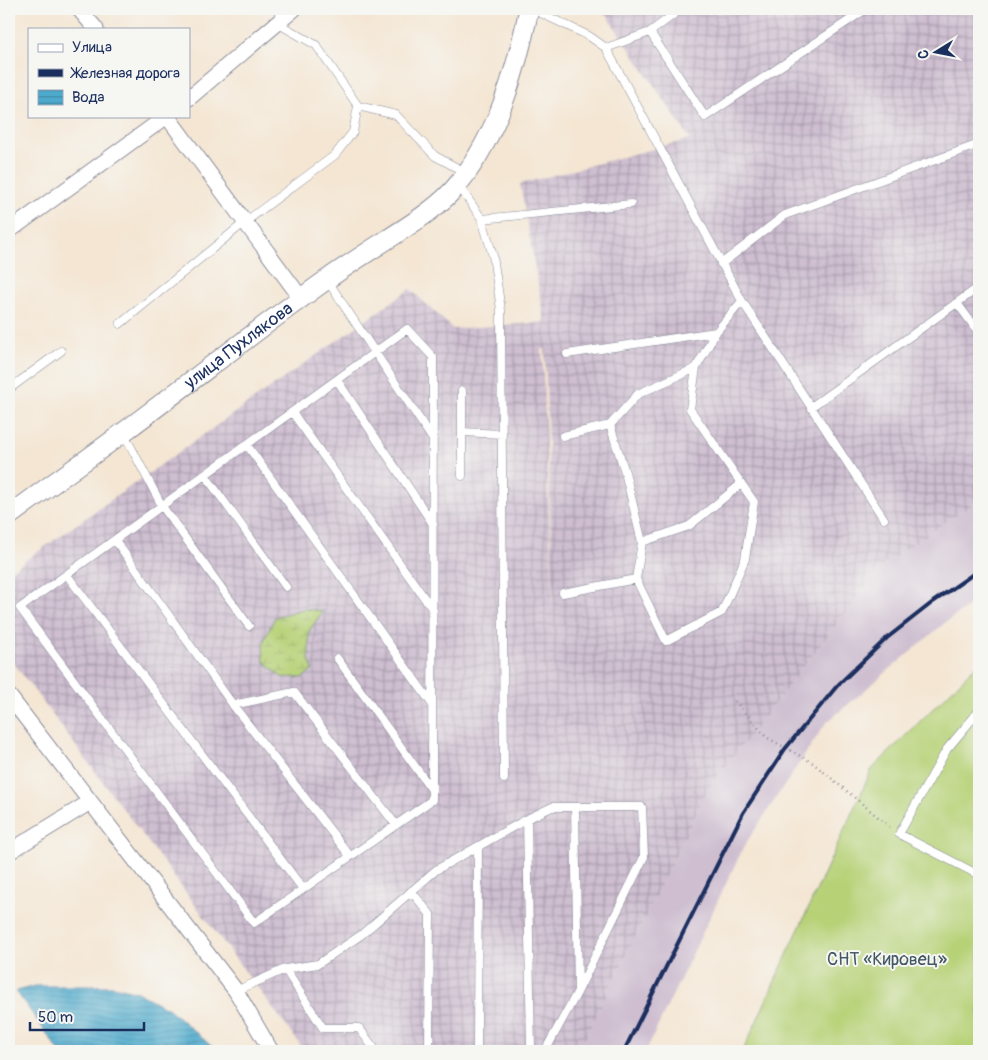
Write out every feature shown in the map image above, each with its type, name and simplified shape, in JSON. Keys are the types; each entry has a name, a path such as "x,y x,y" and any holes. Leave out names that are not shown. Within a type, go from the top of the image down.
{"street":[{"path":"79,9 95,28"},
{"path":"190,97 294,9"},
{"name":"улица Пухлякова","path":"10,512 124,432 301,298 413,223 439,203 462,179 487,140 504,103 518,60 530,9"},
{"path":"9,231 164,118"},
{"path":"168,118 301,298"},
{"path":"9,696 236,991 272,1051"},
{"path":"9,852 90,802"}],"lane":[{"path":"530,9 589,36 606,48 742,301 884,519"},
{"path":"606,48 650,32 681,9"},
{"path":"650,32 705,117 866,9"},
{"path":"277,23 316,46 358,106 396,115 435,156 462,179 482,219 493,256 501,310 504,779"},
{"path":"120,324 245,222 335,155 353,132 358,106"},
{"path":"721,264 786,215 979,144"},
{"path":"482,219 631,204"},
{"path":"327,280 433,439"},
{"path":"811,407 979,287"},
{"path":"610,424 625,472 642,542 636,579 666,641 722,612 745,559 754,502 690,409 696,368 716,332 742,301"},
{"path":"957,303 979,333"},
{"path":"407,329 433,357 432,800 254,923 20,608 374,352 407,329"},
{"path":"567,354 716,332"},
{"path":"9,389 60,350"},
{"path":"563,436 610,424 638,394 696,368"},
{"path":"337,380 433,524"},
{"path":"462,391 462,476"},
{"path":"292,412 432,610"},
{"path":"124,432 162,506 249,626"},
{"path":"462,432 502,434"},
{"path":"246,445 432,704"},
{"path":"205,475 286,587"},
{"path":"642,542 689,526 741,484"},
{"path":"115,540 233,705 350,856"},
{"path":"67,574 303,889"},
{"path":"563,593 636,579"},
{"path":"337,658 432,790"},
{"path":"233,705 294,692 396,825"},
{"path":"979,711 947,750 899,834 979,875"},
{"path":"236,991 284,969 318,964 361,935 436,870 552,807 642,807 644,857 578,991 545,1051"},
{"path":"575,807 578,991"},
{"path":"527,819 531,1051"},
{"path":"477,1051 478,848"},
{"path":"411,891 430,914 429,1051"},
{"path":"284,969 323,1028 359,1028 376,1051"}],"path":[{"path":"735,701 766,738 813,763 899,834"}],"shaded area":[{"path":"591,9 979,9 979,500 884,564 709,788 579,1051 305,1051 9,657 9,572 410,289 453,329 545,322 520,184 690,139 608,17 610,17","holes":["542,349 545,349 554,635"]},
{"path":"979,500 979,599 946,622 826,723 744,846 646,1051 579,1051 709,788 884,564"}],"green space":[{"path":"303,609 323,611 309,631 309,659 313,670 302,678 281,677 264,661 263,643 275,617"},
{"name":"СНТ «Кировец»","path":"979,663 979,1051 743,1051 872,769"}],"water":[{"path":"35,986 114,986 137,992 169,1009 217,1051 59,1051 16,991"}],"railway":[{"path":"624,1051 743,813 785,749 837,686 887,638 933,602 979,570"}]}
